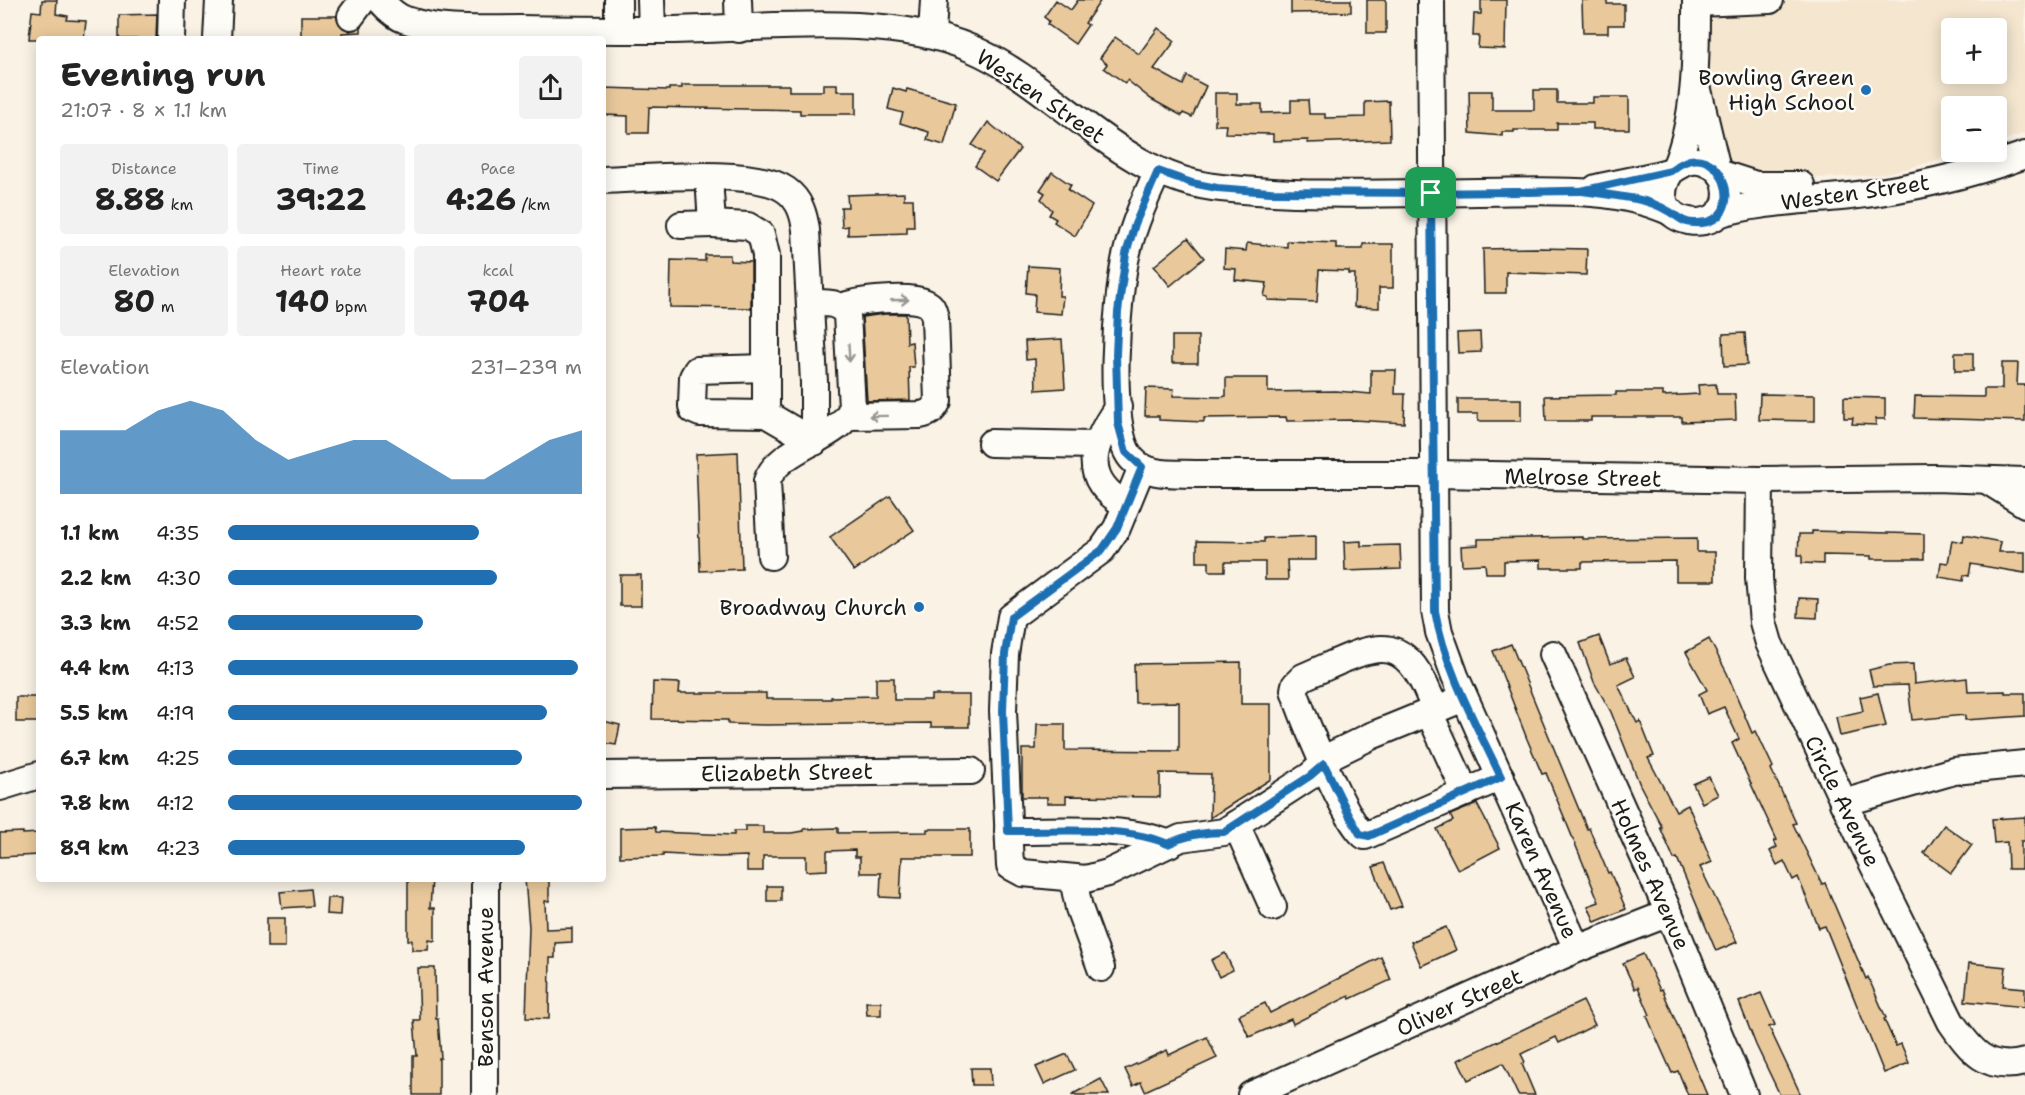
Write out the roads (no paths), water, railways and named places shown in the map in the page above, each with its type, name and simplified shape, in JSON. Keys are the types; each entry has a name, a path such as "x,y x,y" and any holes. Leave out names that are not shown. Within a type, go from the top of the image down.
{"street":[{"path":"171,36 172,0"},
{"path":"185,36 186,0"},
{"path":"217,36 219,0"},
{"name":"Westen Street","path":"380,0 387,9 407,20 501,34 827,26 907,29 932,34 994,60 1116,147 1158,171 1192,183 1217,188 1270,192 1581,191 1637,200 1671,212"},
{"path":"618,0 618,30"},
{"path":"651,0 652,30"},
{"path":"738,0 739,29"},
{"path":"932,34 934,0"},
{"name":"Karen Avenue","path":"1431,0 1435,611 1439,632 1464,698 1577,949"},
{"path":"1695,81 1719,172 1726,184 1727,195 1724,206 1718,214 1699,224 1689,223 1671,212 1666,205 1664,187 1687,132 1695,81 1696,2 1770,0"},
{"path":"2007,144 2025,138"},
{"name":"Westen Street","path":"1718,214 1756,205 1825,199 1915,186 1963,174 2025,154"},
{"path":"1673,169 1683,163 1701,161 1719,172"},
{"name":"Westen Street","path":"1719,172 1766,186 1811,185 1859,180 1945,162"},
{"name":"Westen Street","path":"1581,191 1673,169"},
{"path":"1158,171 1135,224 1126,254 1118,312 1116,354 1122,443 1131,459 1142,467 1124,511 1102,550 1011,617 1005,654 1003,711 1010,867 1023,873 1086,879 1108,873 1181,838 1209,832 1224,832 1310,776 1334,754 1464,698"},
{"path":"606,180 709,177 753,179 770,182 785,189 796,200 803,214 806,230 811,303 814,442"},
{"path":"709,177 712,224"},
{"path":"681,225 748,226 761,234 766,255 766,414"},
{"path":"842,308 856,302 915,300 927,303 933,308 935,318 938,401 934,408 920,415 849,416"},
{"path":"771,556 767,481 770,470 783,458 814,442 849,416 852,408 847,314 842,308 833,304 811,303"},
{"path":"766,368 697,370 693,377 693,410 700,413 766,414 814,442"},
{"path":"1118,407 1103,427 1095,445 1094,465 1102,485 1124,511"},
{"path":"991,443 1095,445"},
{"name":"Melrose Street","path":"1142,467 1160,472 1197,474 1434,474 1760,480 1850,477 2025,481"},
{"name":"Circle Avenue","path":"1760,480 1760,578 1766,632 1778,664 1843,803 1951,1022 1967,1046 1989,1061 2001,1065 2025,1062"},
{"path":"1985,480 2025,504"},
{"path":"1466,793 1432,711 1425,683 1403,654 1386,648 1373,648 1303,676 1295,685 1294,690 1324,764 1360,834 1365,836 1466,793 1501,777"},
{"name":"Holmes Avenue","path":"1553,654 1669,913 1744,1095"},
{"path":"1843,803 1954,771 2025,764"},
{"name":"Elizabeth Street","path":"606,775 971,771"},
{"path":"0,787 36,776"},
{"path":"1236,824 1273,907"},
{"path":"1008,831 1128,833 1152,837 1168,844"},
{"path":"1073,879 1079,908 1101,968"},
{"name":"Benson Avenue","path":"485,882 485,1095"},
{"name":"Oliver Street","path":"1251,1095 1577,949 1669,913"}],"place":[{"name":"Bowling Green High School","path":"1866,90"},
{"name":"Broadway Church","path":"919,607"}]}
